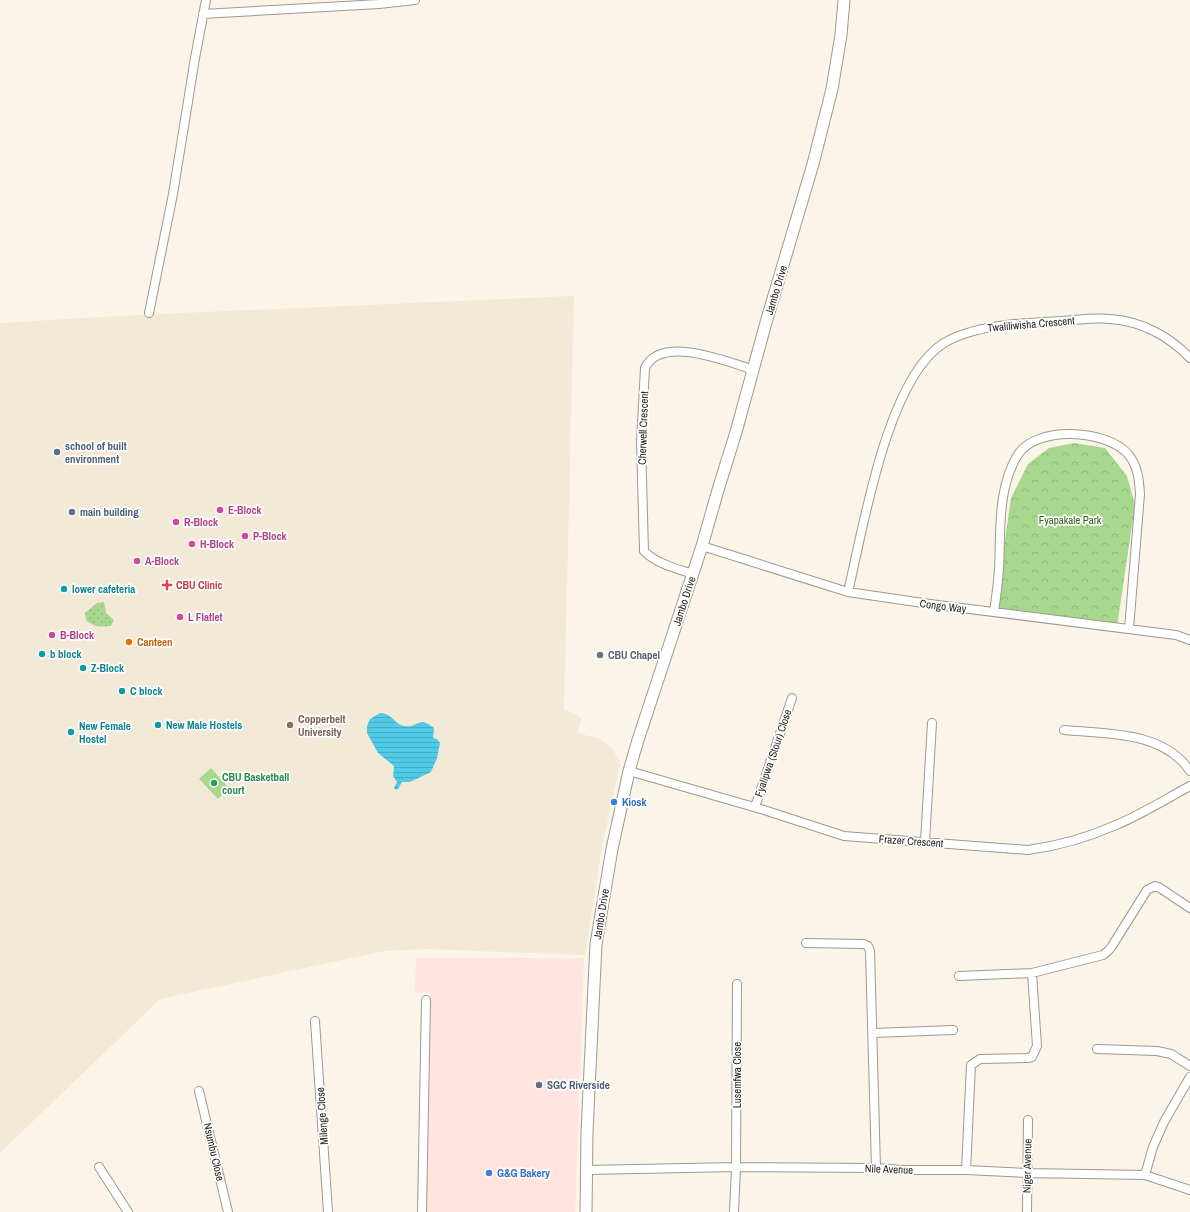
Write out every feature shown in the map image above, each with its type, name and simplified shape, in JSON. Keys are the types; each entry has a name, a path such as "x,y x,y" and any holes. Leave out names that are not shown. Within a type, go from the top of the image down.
{"main road":[{"name":"Jambo Drive","path":"586,1212 586,1170 596,944 612,849 629,771 638,740 702,546 823,128 833,81 844,0"}],"street":[{"path":"149,313 173,194 206,0"},
{"path":"203,14 415,0"},
{"name":"Twaliliwisha Crescent","path":"848,592 876,472 896,409 910,382 927,358 944,343 956,337 988,327 1110,319 1146,327 1160,334 1190,358"},
{"name":"Cherwell Crescent","path":"693,574 660,562 650,557 644,551 641,442 645,368 648,362 661,354 672,352 689,352 754,370"},
{"path":"994,612 1001,511 1008,478 1018,454 1026,447 1052,435 1086,435 1101,438 1116,445 1127,453 1134,463 1139,477 1140,494 1129,629"},
{"name":"Congo Way","path":"702,546 848,592 930,604 1176,635 1190,640"},
{"name":"Fyalipwa (Stour) Close","path":"755,808 792,698"},
{"path":"925,842 932,723"},
{"path":"1064,730 1133,737 1156,743 1173,752 1186,764 1190,771"},
{"name":"Frazer Crescent","path":"629,771 844,836 1028,850 1089,835 1117,825 1190,786"},
{"path":"959,976 1032,973 1103,955 1108,952 1147,890 1151,887 1155,886 1160,888 1190,908"},
{"path":"806,943 864,944 868,946 870,951 876,1168"},
{"path":"966,1170 971,1065 980,1059 1027,1058 1032,1056 1037,1046 1032,973"},
{"name":"Lusemfwa Close","path":"734,1212 736,1167 737,984"},
{"path":"422,1212 426,1000"},
{"name":"Milenge Close","path":"315,1021 328,1212"},
{"path":"873,1033 953,1030"},
{"path":"1097,1049 1157,1051 1171,1054 1190,1066"},
{"path":"1145,1175 1153,1147 1164,1122 1190,1077"},
{"name":"Nsumbu Close","path":"199,1091 228,1212"},
{"name":"Niger Avenue","path":"1027,1212 1028,1120"},
{"path":"99,1167 128,1212"},
{"name":"Nile Avenue","path":"586,1170 736,1167 876,1168 902,1170 966,1170 1028,1173 1145,1175 1190,1190"}],"shaded area":[{"name":"Copperbelt University","path":"574,296 564,709 582,718 577,733 600,739 613,749 620,765 602,846 585,955 427,949 384,951 160,999 0,1153 0,323 137,315"},
{"path":"416,958 584,958 575,1212 424,1212 430,992 415,993"}],"green space":[{"name":"Fyapakale Park","path":"1074,443 1105,448 1127,476 1135,505 1117,627 995,610 1011,498 1028,464 1049,448"},
{"path":"104,602 106,613 114,620 111,626 97,626 86,620 85,613 97,603"},
{"name":"CBU Basketball court","path":"211,768 229,788 218,799 199,779"}],"water":[{"path":"380,713 388,715 398,724 405,726 421,722 429,724 434,728 433,738 437,739 440,743 437,758 431,772 410,782 402,782 396,790 394,788 397,782 393,776 394,766 378,753 367,733 367,726 370,719"}],"place":[{"name":"school of built environment","path":"57,452"},
{"name":"E-Block","path":"220,510"},
{"name":"main building","path":"72,512"},
{"name":"R-Block","path":"176,522"},
{"name":"P-Block","path":"245,536"},
{"name":"H-Block","path":"192,544"},
{"name":"A-Block","path":"137,561"},
{"name":"CBU Clinic","path":"167,585"},
{"name":"lower cafeteria","path":"64,589"},
{"name":"L Flatlet","path":"180,617"},
{"name":"B-Block","path":"52,635"},
{"name":"Canteen","path":"129,642"},
{"name":"b block","path":"42,654"},
{"name":"CBU Chapel","path":"600,655"},
{"name":"Z-Block","path":"83,668"},
{"name":"C block","path":"122,691"},
{"name":"New Male Hostels","path":"158,725"},
{"name":"Copperbelt University","path":"290,725"},
{"name":"New Female Hostel","path":"71,732"},
{"name":"CBU Basketball court","path":"214,783"},
{"name":"Kiosk","path":"614,802"},
{"name":"SGC Riverside","path":"539,1085"},
{"name":"G&G Bakery","path":"489,1173"}]}
